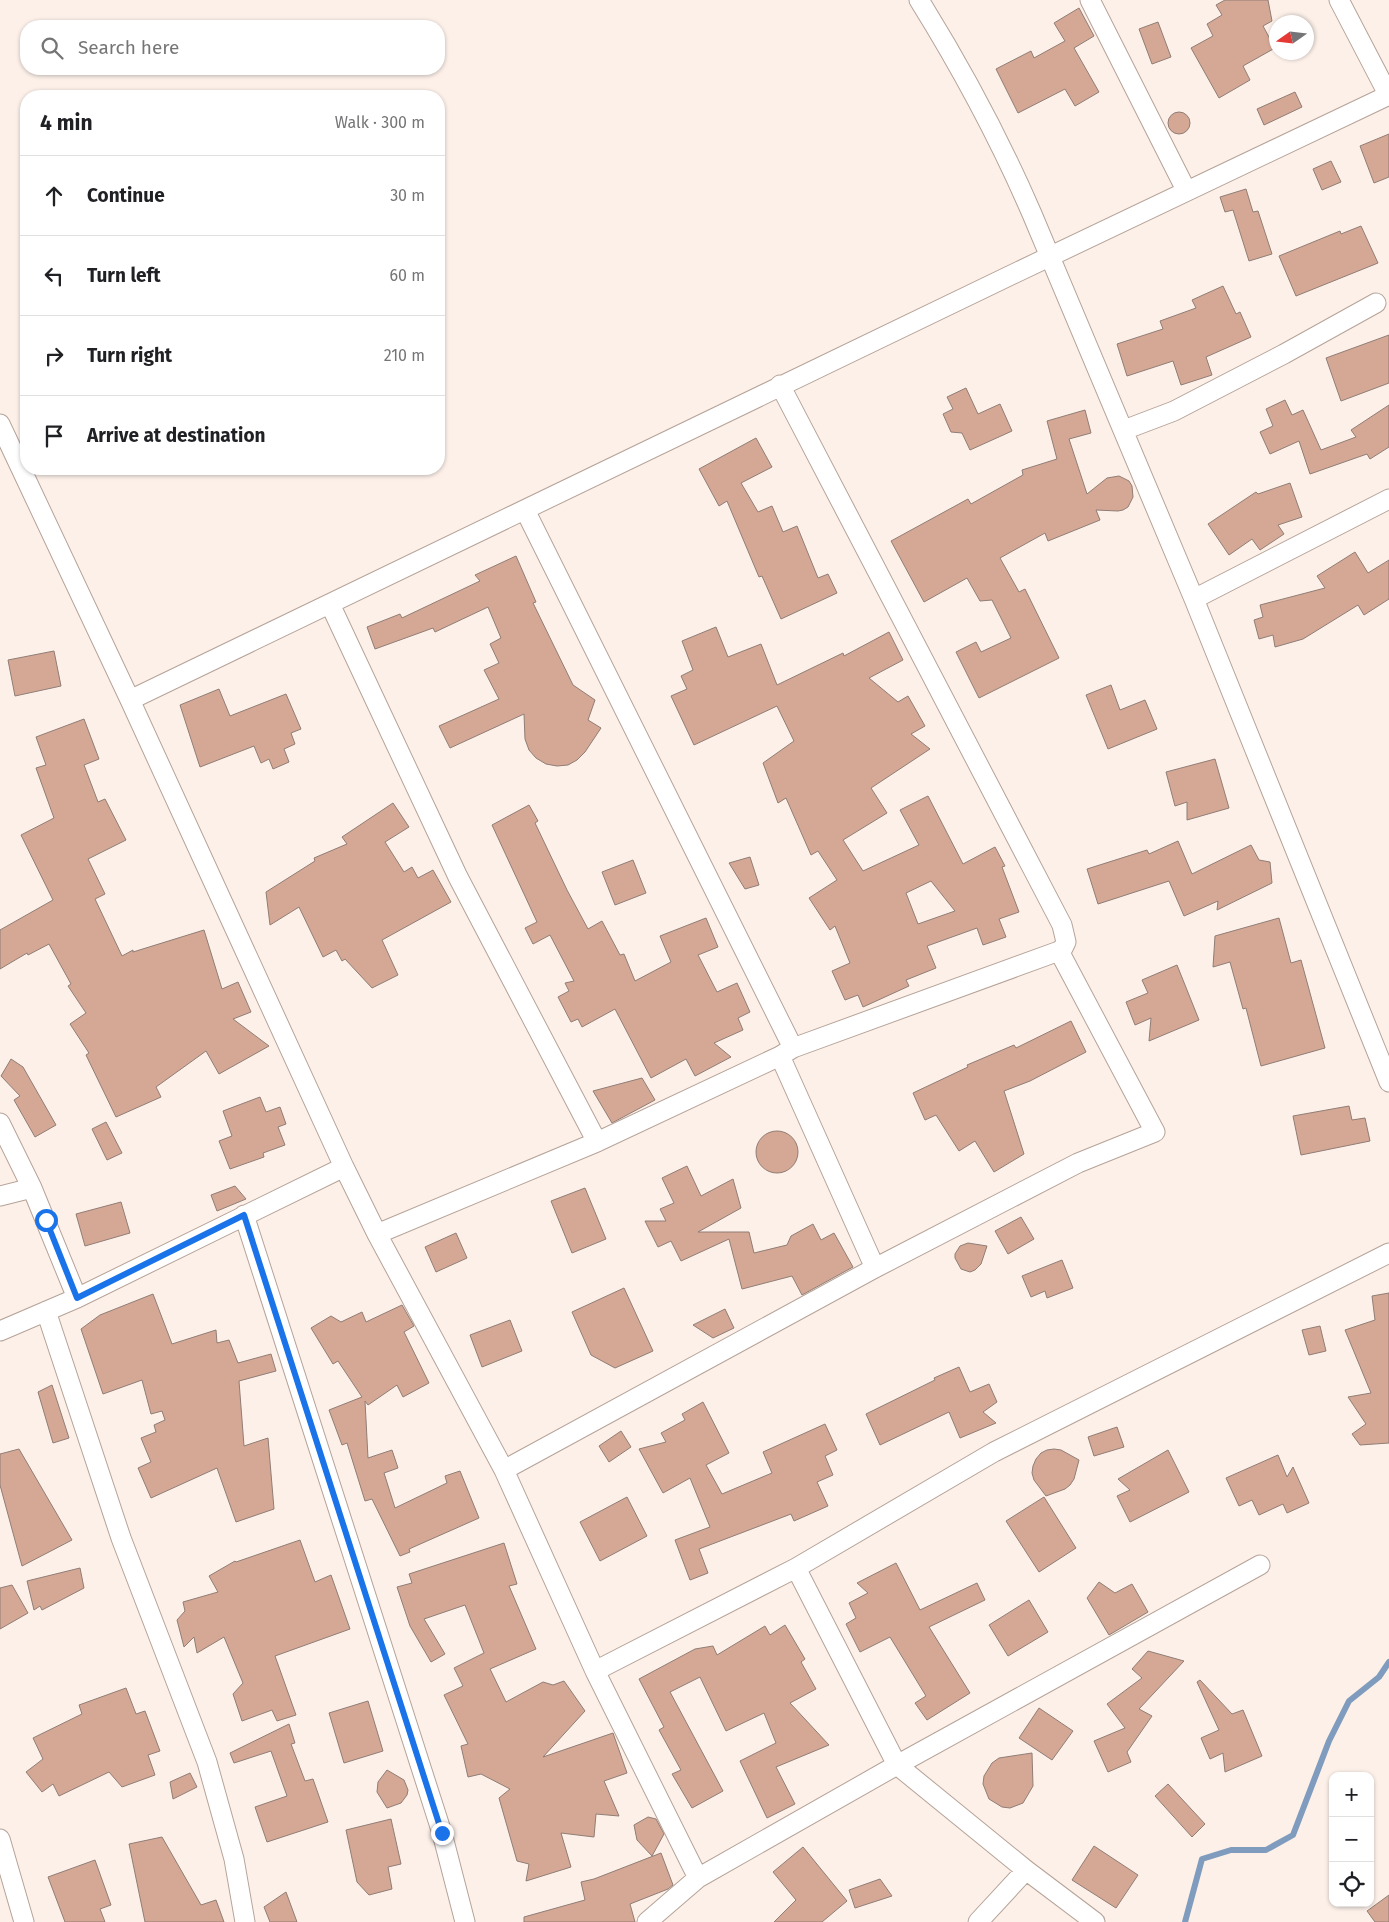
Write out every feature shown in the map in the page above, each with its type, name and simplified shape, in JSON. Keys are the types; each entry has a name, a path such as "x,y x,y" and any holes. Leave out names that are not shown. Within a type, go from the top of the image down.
{"street":[{"path":"919,0 950,50 1008,160 1124,430 1385,1061 1389,1082"},
{"path":"1090,0 1186,190"},
{"path":"130,700 1186,190 1389,96 1339,0"},
{"path":"1124,430 1174,411 1284,354 1376,303"},
{"path":"377,1234 597,1142 787,1052 1058,951 1063,948 1066,942 1062,925 780,385"},
{"path":"0,424 20,466"},
{"path":"24,475 130,700 344,1167 377,1234 504,1470 595,1671 698,1878"},
{"path":"1194,599 1389,499"},
{"path":"525,510 787,1052 875,1268"},
{"path":"330,604 458,877 597,1142"},
{"path":"504,1470 875,1268 1078,1163 1155,1132 1058,951"},
{"path":"0,1123 32,1188 77,1298"},
{"path":"0,1331 77,1298 344,1167"},
{"path":"0,1196 32,1188"},
{"path":"244,1215 442,1833 465,1922"},
{"path":"595,1671 796,1568 994,1452 1389,1253"},
{"path":"46,1312 121,1538 207,1762 234,1859 245,1922"},
{"path":"647,1922 698,1878 897,1765 1260,1565"},
{"path":"796,1568 897,1765 1026,1870 1095,1922"},
{"path":"0,1839 24,1922"},
{"path":"978,1922 1026,1870"}],"building":[{"path":"1225,0 1268,0 1271,15 1269,15 1269,23 1263,26 1269,37 1269,51 1243,66 1250,80 1219,98 1191,48 1213,36 1207,24 1222,15 1216,5"},
{"path":"1079,8 1094,36 1074,48 1099,92 1075,106 1065,89 1018,113 996,69 1031,51 1034,58 1065,41 1054,23"},
{"path":"1158,22 1171,57 1152,64 1139,29"},
{"path":"1295,92 1302,107 1264,125 1257,109"},
{"path":"1179,112 1187,115 1190,123 1187,131 1179,134 1171,131 1168,123 1171,115"},
{"path":"1389,134 1389,177 1374,183 1360,146"},
{"path":"1331,161 1341,182 1322,190 1313,169"},
{"path":"1246,189 1253,212 1258,211 1272,254 1249,261 1233,210 1225,212 1220,197"},
{"path":"1361,226 1378,263 1296,296 1279,256 1340,231 1341,234"},
{"path":"1223,286 1236,314 1240,312 1251,337 1206,357 1212,375 1181,385 1173,361 1127,376 1117,344 1163,329 1160,321 1196,308 1192,300"},
{"path":"1389,335 1389,383 1341,401 1326,358"},
{"path":"966,388 978,414 1000,404 1012,431 970,450 962,433 951,432 943,414 953,409 947,397"},
{"path":"1285,400 1292,415 1303,410 1321,450 1356,437 1351,430 1389,405 1389,447 1370,459 1367,454 1310,474 1299,441 1270,454 1260,432 1273,426 1266,409"},
{"path":"1085,410 1091,433 1069,439 1087,494 1107,478 1119,476 1129,481 1132,486 1133,497 1128,507 1123,510 1096,510 1100,520 1048,541 1045,533 1000,558 1019,592 1025,589 1059,658 979,698 956,652 976,642 981,652 1011,638 992,600 980,601 967,578 924,602 891,541 968,499 971,504 1023,475 1022,470 1057,459 1047,421"},
{"path":"756,438 772,467 741,483 758,512 772,506 783,532 797,526 818,578 828,574 837,593 781,619 762,576 759,577 727,501 719,506 699,469"},
{"path":"1290,483 1302,517 1278,525 1284,534 1260,550 1252,539 1229,555 1208,524 1256,492 1258,494"},
{"path":"1355,552 1368,573 1389,560 1389,599 1364,615 1358,605 1303,639 1275,647 1273,635 1259,639 1254,620 1263,617 1260,605 1325,588 1317,576"},
{"path":"516,556 536,602 533,603 573,685 595,700 588,720 601,728 585,752 568,765 546,764 536,758 529,750 525,739 524,714 450,748 439,726 499,699 484,670 499,663 490,644 501,638 488,607 435,632 433,628 375,649 367,627 400,614 402,618 480,581 475,575"},
{"path":"716,627 728,657 761,644 777,685 843,653 844,656 889,632 903,660 869,678 898,702 908,696 925,726 911,734 930,749 871,788 887,813 843,840 863,871 919,845 900,810 928,796 963,864 995,847 1005,866 1002,867 1019,912 999,919 1006,937 983,945 977,928 927,946 936,968 906,980 909,986 863,1007 858,995 845,1000 832,971 850,963 835,926 830,930 809,898 837,880 818,851 811,855 786,798 778,803 763,763 794,741 777,706 694,745 671,696 687,689 681,676 693,670 682,641","holes":["931,881 955,911 918,924 906,893"]},
{"path":"54,651 61,686 15,696 8,660"},
{"path":"1111,685 1120,710 1145,700 1157,729 1108,749 1086,695"},
{"path":"219,689 230,716 286,694 301,729 291,733 295,744 284,749 289,762 273,769 269,759 261,763 254,746 200,767 180,705"},
{"path":"84,719 99,759 84,765 98,802 105,799 126,840 88,859 105,894 95,899 122,956 133,950 133,952 204,930 222,989 238,982 251,1012 233,1019 269,1046 219,1074 206,1051 156,1087 161,1097 116,1117 86,1055 89,1053 70,1024 86,1013 68,986 71,984 49,944 28,955 27,953 0,969 0,930 53,900 21,835 54,818 36,768 46,765 36,737"},
{"path":"1215,759 1229,808 1187,820 1187,802 1175,806 1166,772"},
{"path":"393,803 409,827 385,842 404,872 412,867 418,878 433,870 451,902 382,940 398,975 372,988 345,959 342,961 336,950 323,957 299,907 270,925 266,892 315,861 314,858 347,844 342,837"},
{"path":"529,805 538,821 535,823 588,929 602,921 620,955 624,954 635,981 671,962 660,936 706,918 718,947 698,955 717,992 737,983 750,1012 738,1018 743,1030 714,1043 731,1057 695,1076 686,1059 651,1078 615,1009 582,1027 578,1019 571,1022 558,997 569,991 565,983 574,981 550,935 533,944 525,928 537,922 492,825"},
{"path":"1178,841 1192,874 1251,845 1259,860 1270,862 1272,883 1217,910 1218,901 1184,916 1169,881 1098,904 1087,869 1147,850 1149,854"},
{"path":"750,857 759,885 745,889 729,863"},
{"path":"633,860 646,893 615,905 602,872"},
{"path":"1279,918 1291,963 1301,960 1325,1048 1261,1066 1246,1008 1243,1009 1230,962 1213,967 1215,936"},
{"path":"1177,965 1199,1020 1149,1041 1151,1018 1135,1025 1126,1002 1148,993 1142,980"},
{"path":"1071,1021 1086,1052 1030,1081 1004,1091 1024,1154 994,1172 975,1141 959,1151 936,1115 925,1120 913,1093 968,1067 967,1065 1014,1045 1016,1048"},
{"path":"11,1059 23,1067 56,1125 35,1137 14,1100 20,1096 1,1076"},
{"path":"642,1078 655,1100 612,1123 593,1091"},
{"path":"260,1097 266,1112 280,1107 286,1124 278,1127 285,1145 263,1153 264,1157 230,1169 219,1141 232,1136 223,1111"},
{"path":"1349,1106 1352,1120 1365,1118 1370,1141 1301,1155 1293,1116"},
{"path":"106,1122 122,1153 107,1160 92,1129"},
{"path":"773,1131 781,1131 792,1137 798,1152 792,1167 781,1173 773,1173 762,1167 756,1156 756,1148 762,1137"},
{"path":"687,1166 701,1196 733,1179 741,1208 698,1232 749,1232 754,1253 787,1245 791,1236 813,1224 821,1240 834,1233 853,1267 802,1295 792,1276 742,1289 729,1239 681,1261 671,1241 658,1247 645,1221 666,1221 660,1209 674,1203 662,1178"},
{"path":"235,1186 246,1199 217,1211 211,1195"},
{"path":"585,1188 606,1239 572,1253 551,1201"},
{"path":"121,1202 130,1233 85,1246 76,1214"},
{"path":"1021,1217 1034,1239 1008,1254 995,1231"},
{"path":"456,1233 467,1258 436,1272 425,1247"},
{"path":"968,1243 987,1246 981,1264 970,1272 961,1269 955,1258 955,1254 960,1246"},
{"path":"1062,1260 1073,1288 1047,1298 1045,1291 1031,1297 1022,1276"},
{"path":"624,1288 653,1351 615,1368 591,1355 572,1312"},
{"path":"1389,1293 1389,1443 1360,1445 1352,1434 1366,1424 1348,1397 1371,1393 1345,1330 1375,1320 1372,1296"},
{"path":"153,1294 172,1344 216,1330 217,1343 229,1340 238,1363 271,1354 276,1371 239,1381 244,1446 268,1438 274,1509 236,1522 217,1468 151,1498 138,1468 151,1462 141,1438 156,1432 154,1425 165,1420 162,1411 151,1414 142,1380 103,1394 81,1329 100,1315"},
{"path":"402,1305 414,1326 404,1332 429,1383 403,1397 397,1385 368,1405 365,1401 368,1458 392,1450 398,1468 384,1473 395,1508 447,1483 445,1476 460,1471 479,1518 409,1549 410,1552 400,1556 372,1499 365,1501 347,1443 342,1445 329,1410 362,1397 338,1361 333,1364 311,1328 331,1316 341,1322 362,1312 366,1322"},
{"path":"725,1309 734,1328 713,1338 693,1325"},
{"path":"510,1320 522,1351 482,1367 470,1335"},
{"path":"1320,1326 1326,1351 1309,1355 1302,1330"},
{"path":"959,1367 970,1392 989,1384 997,1402 983,1412 996,1423 960,1438 949,1412 880,1445 866,1414"},
{"path":"52,1385 69,1438 53,1443 38,1392"},
{"path":"703,1402 729,1453 706,1465 722,1494 772,1473 763,1452 825,1424 837,1450 825,1456 833,1475 817,1482 828,1506 794,1521 791,1514 699,1549 708,1573 690,1580 675,1540 710,1527 690,1478 663,1493 639,1449 666,1442 661,1433 685,1420 682,1414"},
{"path":"1117,1427 1124,1447 1094,1456 1088,1437"},
{"path":"621,1431 631,1447 609,1462 599,1446"},
{"path":"19,1449 72,1540 22,1566 0,1485 0,1454"},
{"path":"1054,1449 1061,1450 1079,1460 1074,1479 1070,1485 1065,1489 1046,1496 1034,1480 1033,1466 1041,1453"},
{"path":"1168,1450 1189,1492 1130,1522 1117,1496 1130,1490 1118,1479"},
{"path":"1278,1455 1287,1477 1293,1467 1309,1503 1287,1513 1283,1504 1259,1515 1252,1500 1239,1506 1226,1478"},
{"path":"627,1497 647,1536 600,1561 580,1522"},
{"path":"1044,1497 1076,1548 1039,1572 1006,1521"},
{"path":"300,1540 315,1582 331,1575 350,1629 275,1656 296,1715 277,1721 272,1710 242,1721 233,1694 243,1683 224,1637 197,1653 194,1637 184,1647 177,1620 185,1611 183,1602 218,1592 209,1576 235,1561"},
{"path":"504,1543 517,1584 509,1586 536,1649 490,1669 506,1702 543,1682 553,1685 564,1681 585,1711 543,1757 613,1733 627,1773 604,1781 619,1816 596,1814 594,1837 561,1833 571,1867 526,1881 529,1864 517,1861 499,1798 510,1789 481,1774 468,1777 461,1746 468,1744 444,1695 463,1686 454,1668 484,1653 465,1605 424,1619 445,1654 431,1662 410,1626 397,1587 412,1583 409,1574"},
{"path":"896,1563 920,1610 977,1583 985,1600 929,1627 970,1693 927,1720 915,1703 926,1696 890,1637 860,1652 846,1624 856,1618 849,1603 868,1593 857,1583"},
{"path":"80,1568 84,1588 42,1610 40,1606 34,1610 27,1581"},
{"path":"1099,1582 1115,1593 1132,1584 1148,1612 1109,1635 1087,1598"},
{"path":"12,1585 28,1613 0,1629 0,1588"},
{"path":"1029,1600 1048,1632 1008,1656 989,1625"},
{"path":"785,1625 805,1659 801,1662 816,1689 790,1703 829,1745 776,1767 795,1804 767,1818 740,1761 776,1743 764,1713 726,1731 700,1677 670,1692 723,1791 692,1808 672,1774 681,1770 659,1730 664,1727 639,1679 695,1649 713,1646 717,1655 765,1626 770,1635"},
{"path":"1148,1651 1184,1661 1139,1709 1152,1716 1127,1752 1131,1762 1108,1772 1094,1741 1125,1728 1107,1704 1142,1678 1132,1669"},
{"path":"1200,1680 1232,1714 1243,1710 1262,1756 1225,1772 1223,1753 1210,1759 1201,1738 1219,1730 1197,1682"},
{"path":"126,1688 136,1714 145,1711 160,1751 148,1755 155,1775 122,1787 109,1772 59,1796 53,1784 42,1792 26,1772 43,1759 33,1738 82,1714 79,1705"},
{"path":"368,1701 383,1751 344,1763 329,1713"},
{"path":"1039,1708 1073,1731 1052,1760 1019,1738"},
{"path":"289,1724 295,1743 291,1744 305,1781 313,1779 328,1822 267,1842 255,1807 287,1796 271,1751 234,1763 230,1753"},
{"path":"1032,1753 1033,1786 1023,1803 1010,1808 1002,1807 989,1799 983,1784 984,1776 992,1763 999,1758"},
{"path":"387,1770 404,1780 408,1790 401,1803 387,1808 377,1792 378,1782"},
{"path":"190,1773 197,1787 173,1799 170,1782"},
{"path":"1168,1784 1205,1824 1192,1837 1155,1796"},
{"path":"648,1817 656,1819 664,1834 652,1856 637,1840 634,1825"},
{"path":"391,1819 401,1864 388,1867 392,1889 369,1895 357,1882 346,1830"},
{"path":"162,1837 201,1905 216,1900 224,1922 145,1922 129,1844"},
{"path":"1094,1846 1138,1875 1116,1908 1072,1880"},
{"path":"803,1847 847,1901 822,1922 774,1922 796,1900 773,1872"},
{"path":"661,1853 673,1885 668,1889 630,1904 635,1922 524,1922 524,1917 585,1900 581,1882 594,1879"},
{"path":"95,1860 111,1905 100,1909 105,1922 65,1922 48,1877"},
{"path":"880,1879 892,1896 855,1908 849,1890"},
{"path":"286,1892 297,1922 270,1922 264,1907"},
{"path":"1389,1895 1389,1922 1375,1922 1367,1911"}],"waterway":[{"path":"1185,1922 1202,1859 1231,1850 1266,1850 1293,1835 1329,1741 1349,1701 1379,1677 1389,1662"}],"route":[{"path":"46,1220 77,1298 244,1215 442,1833"}]}
